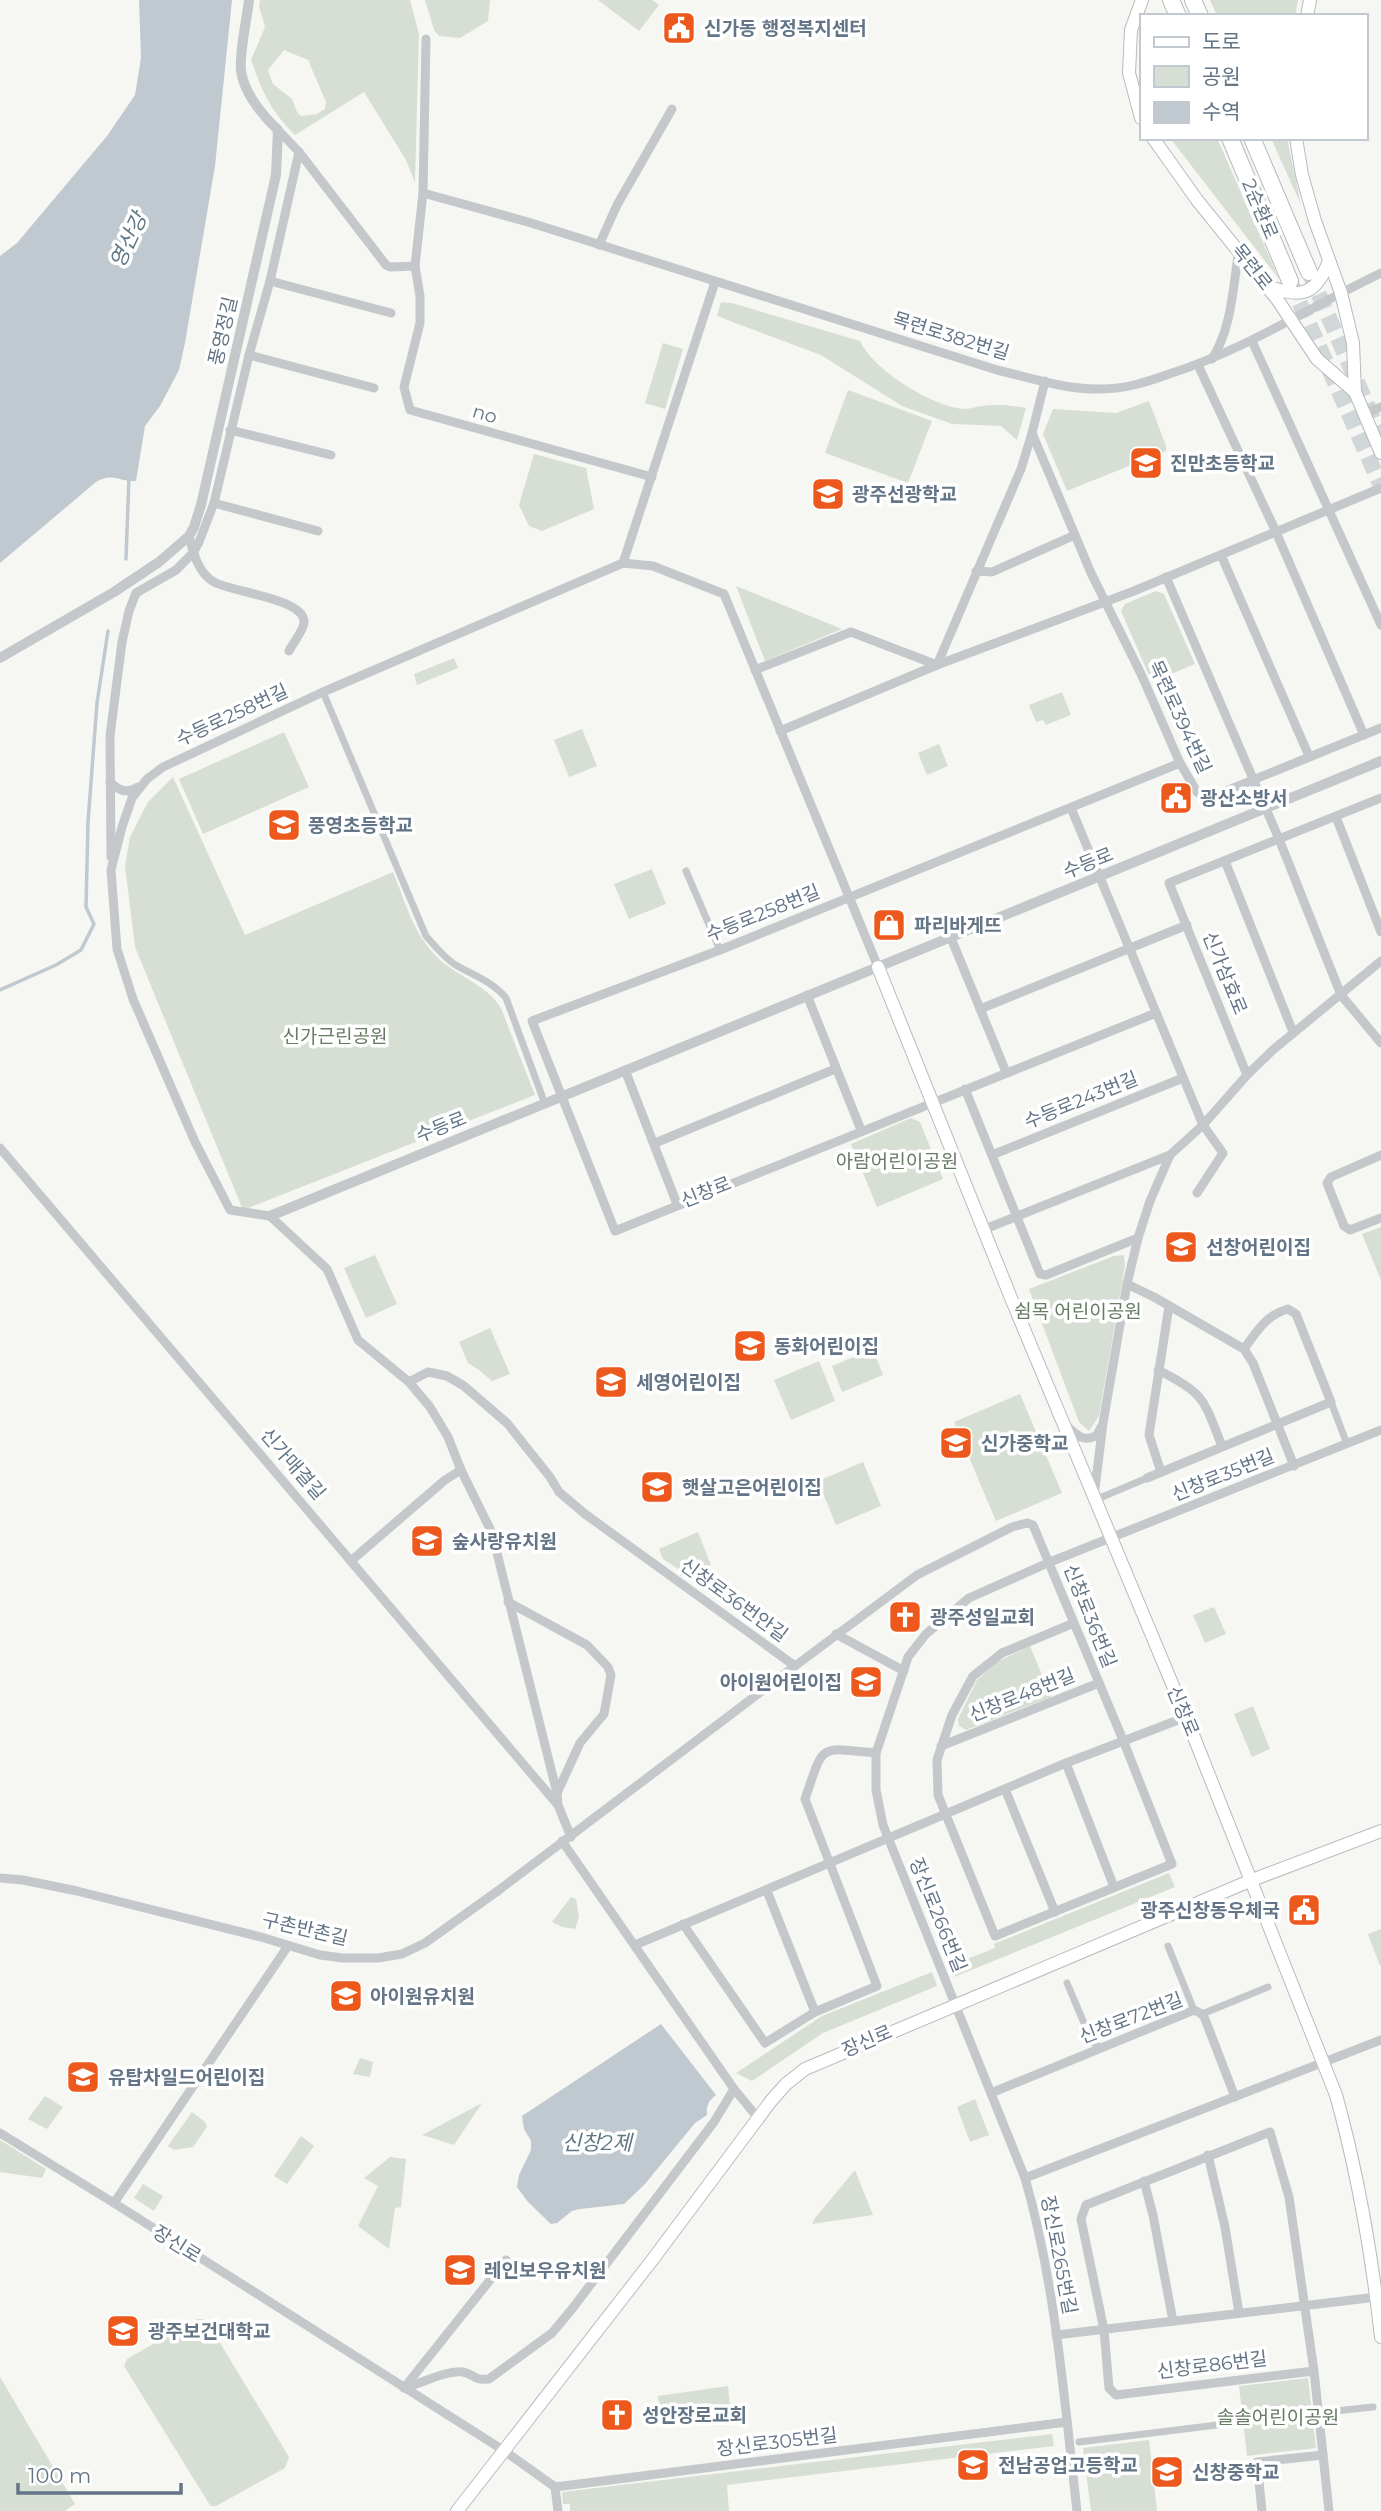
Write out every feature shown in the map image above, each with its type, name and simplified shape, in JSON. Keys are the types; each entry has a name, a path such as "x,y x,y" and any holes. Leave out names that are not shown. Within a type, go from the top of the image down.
{"highway":[{"name":"2순환로","path":"1231,140 1290,281"},
{"name":"2순환로","path":"1253,140 1309,272"}],"main road":[{"path":"1140,114 1129,74 1131,30 1142,0"},
{"name":"목련로","path":"1154,140 1197,200 1267,286 1317,359 1355,393"},
{"name":"목련로","path":"1296,140 1302,175 1341,293 1353,343 1355,393 1381,453"},
{"path":"1267,286 1282,292 1308,291 1323,278 1329,261"},
{"name":"신창로","path":"877,967 1186,1717 1336,2095 1350,2144 1377,2297 1381,2337"},
{"name":"장신로","path":"457,2511 653,2259 758,2118 786,2084 805,2069 1252,1880 1381,1831"}],"street":[{"path":"249,0 241,70 248,89 259,109 299,152 390,267 415,266 423,193 426,39"},
{"path":"598,245 617,205 672,109"},
{"name":"풍영정길","path":"0,658 114,592 159,562 188,536 194,527 276,175 278,131"},
{"name":"풍영정길","path":"111,870 110,736 122,642 129,611 136,593 176,570 193,553 214,503 230,430 270,281 299,152"},
{"name":"목련로382번길","path":"423,193 997,370 1073,388 1104,390 1136,385 1198,365 1252,341 1381,273"},
{"path":"1212,359 1220,347 1228,318 1239,250"},
{"name":"no","path":"415,266 420,323 404,387 410,410 652,477"},
{"path":"270,281 391,313"},
{"path":"623,563 715,282"},
{"path":"1252,341 1381,625"},
{"name":"풍영정길","path":"249,355 374,388"},
{"path":"1198,365 1276,532 1364,735"},
{"path":"937,665 1021,469 1045,381"},
{"path":"1364,414 1381,407"},
{"path":"230,430 331,455"},
{"name":"목련로394번길","path":"1032,433 1105,601 1180,763 1197,792 1203,797 1211,797 1381,728"},
{"path":"780,731 937,665 1166,577 1381,488"},
{"path":"214,503 318,531"},
{"path":"976,571 992,572 1075,535"},
{"path":"188,536 199,566 214,582 278,601 295,608 302,615 304,623 289,652"},
{"path":"1221,555 1309,756"},
{"name":"수등로258번길","path":"270,1216 230,1210 195,1142 133,999 117,948 111,870 132,798 142,785 163,767 323,692 623,563 653,566 724,594 877,967"},
{"path":"1166,577 1254,779 1341,995 1381,1043"},
{"path":"755,670 851,632 937,665"},
{"path":"323,692 426,936 441,954 455,965 497,988 506,998 545,1104"},
{"name":"수등로","path":"270,1216 1381,761"},
{"name":"수등로258번길","path":"561,1098 532,1021 720,950 1180,763"},
{"path":"110,782 120,791 130,792 142,785"},
{"path":"1293,1032 1225,861 1381,798"},
{"path":"1071,808 1203,1125 1223,1153 1197,1193"},
{"path":"1336,817 1381,932"},
{"name":"신가삼효로","path":"1225,861 1169,883 1247,1075"},
{"path":"686,871 720,950"},
{"path":"980,1009 1186,925"},
{"path":"951,938 1006,1072"},
{"path":"985,1229 1170,1155 1203,1125 1247,1075 1293,1032 1381,961"},
{"path":"807,995 861,1130"},
{"path":"932,1102 1156,1013"},
{"path":"655,1143 835,1069"},
{"path":"625,1070 677,1204"},
{"name":"수등로243번길","path":"992,1155 1183,1078"},
{"path":"965,1088 1040,1274 1046,1275 1138,1238"},
{"name":"신창로","path":"561,1098 615,1231 932,1102"},
{"name":"신가매결길","path":"0,1147 558,1805"},
{"path":"1170,1155 1150,1201 1127,1284 1103,1423 1095,1499 1331,1402"},
{"path":"1381,1155 1331,1177 1327,1182 1343,1226 1350,1230 1381,1218"},
{"name":"신가매결길","path":"270,1216 327,1269 358,1340 409,1382 448,1437 460,1470 492,1533 558,1793 566,1839 734,2089 758,2118"},
{"path":"1127,1284 1244,1349 1253,1363 1294,1466"},
{"path":"1161,1472 1149,1434 1169,1306"},
{"path":"1244,1349 1264,1321 1276,1312 1288,1309 1296,1314 1347,1444"},
{"path":"1158,1370 1198,1393 1222,1446"},
{"name":"신창로36번안길","path":"409,1382 428,1372 447,1376 464,1385 507,1423 550,1477 559,1493 795,1666 917,1575 1020,1524 1033,1525 1050,1562"},
{"path":"1065,1424 1080,1438 1086,1439 1097,1435 1103,1423"},
{"name":"신창로35번길","path":"1111,1539 1381,1430"},
{"path":"352,1560 444,1480 460,1470"},
{"name":"신창로36번길","path":"889,1840 878,1807 876,1752 908,1657 926,1634 969,1598 1050,1562 1111,1539"},
{"name":"신창로36번길","path":"1050,1562 1099,1683"},
{"name":"신가매결길","path":"508,1602 587,1645 608,1667 611,1675 604,1714 580,1743 558,1793"},
{"name":"신창로48번길","path":"941,1746 1099,1683 1172,1864 995,1936 945,1814 938,1795 936,1775 941,1746 952,1715 973,1676 1002,1653 1074,1623"},
{"path":"836,1634 904,1671"},
{"path":"566,1839 795,1666"},
{"path":"635,1945 1066,1763 1186,1717"},
{"path":"683,1924 765,2043 815,2012 877,1986 805,1799 820,1756 833,1748 876,1752"},
{"path":"1066,1763 1114,1887"},
{"path":"1005,1789 1055,1912"},
{"name":"구촌반촌길","path":"0,1878 77,1891 343,1958 379,1958 402,1954 425,1943 566,1839"},
{"name":"장신로266번길","path":"889,1840 956,2004"},
{"path":"767,1891 815,2012"},
{"path":"114,2203 288,1946"},
{"path":"1168,1946 1198,2012 1268,1987"},
{"path":"1067,1983 1092,2042 1100,2048"},
{"name":"장신로265번길","path":"956,2004 1025,2178 1040,2231 1067,2422 1074,2442 1077,2511"},
{"name":"신창로72번길","path":"991,2093 1100,2048 1198,2012 1236,2097"},
{"path":"1025,2178 1381,2040"},
{"path":"404,2388 464,2372 478,2380 489,2379 552,2333 598,2277 715,2122 734,2089"},
{"name":"신창로86번길","path":"1270,2132 1289,2196 1314,2371 1116,2395 1109,2389 1104,2330 1081,2219 1082,2211 1086,2205 1144,2181 1270,2132"},
{"name":"장신로","path":"0,2133 503,2450"},
{"path":"1209,2155 1225,2227 1239,2313"},
{"path":"1144,2181 1173,2321"},
{"path":"404,2388 506,2260"},
{"path":"1056,2335 1377,2297"},
{"path":"1314,2371 1329,2511"},
{"path":"1326,2412 1373,2407"},
{"path":"1074,2442 1314,2413"},
{"name":"장신로305번길","path":"555,2487 1067,2422"},
{"path":"503,2450 555,2487 558,2511"},
{"path":"1262,2511 1257,2462 1323,2455"}],"green space":[{"path":"260,0 410,0 419,34 415,183 406,160 364,92 295,135 286,126 268,100 251,60 265,27","holes":["284,50 308,60 326,102 325,109 317,114 301,116 292,99 273,84 268,70"]},
{"path":"425,0 490,0 488,21 460,38 439,36 434,30"},
{"path":"598,0 652,0 659,5 639,31"},
{"path":"1210,0 1298,0 1295,14 1216,14"},
{"path":"1172,140 1218,140 1279,279"},
{"path":"1272,140 1287,140 1301,205"},
{"path":"721,302 860,341 867,352 891,375 938,402 966,409 993,405 1026,408 1017,440 1001,426 952,424 902,406 821,355 717,316"},
{"path":"663,343 683,349 665,409 645,403"},
{"path":"848,390 932,421 908,483 825,453"},
{"path":"1149,401 1166,451 1067,491 1043,434 1053,409 1116,413"},
{"path":"534,454 586,468 594,509 542,531 529,526 519,505"},
{"path":"736,586 842,629 765,661"},
{"path":"1156,591 1164,594 1195,664 1152,682 1121,611 1125,604"},
{"path":"454,658 458,668 417,685 414,674"},
{"path":"1062,692 1071,715 1046,725 1043,720 1036,722 1029,705"},
{"path":"582,729 597,766 569,777 554,740"},
{"path":"284,732 309,787 203,834 179,779"},
{"path":"939,744 948,766 927,775 918,753"},
{"name":"신가근린공원","path":"173,777 245,935 393,872 411,918 430,949 446,965 488,993 501,1008 535,1095 243,1210 135,947 125,866 130,837 148,802"},
{"path":"652,869 666,904 629,919 614,884"},
{"name":"아람어린이공원","path":"911,1118 920,1122 943,1179 877,1207 851,1144"},
{"path":"1381,1227 1381,1280 1362,1234"},
{"path":"375,1255 397,1304 366,1318 344,1268"},
{"name":"쉼목 어린이공원","path":"1124,1255 1125,1266 1099,1416 1089,1431 1079,1422 1029,1289 1114,1256"},
{"path":"490,1328 510,1374 492,1381 468,1363 459,1342"},
{"path":"873,1349 883,1375 842,1392 832,1366"},
{"path":"819,1361 835,1401 791,1420 774,1380"},
{"path":"1020,1394 1062,1493 996,1521 954,1422"},
{"path":"863,1462 881,1506 836,1525 818,1481"},
{"path":"698,1532 711,1565 687,1575 663,1559 659,1549"},
{"path":"1214,1607 1226,1634 1205,1643 1193,1615"},
{"path":"1030,1646 1051,1697 966,1730 959,1726 958,1719 977,1680 997,1662"},
{"path":"1253,1706 1270,1749 1252,1757 1234,1714"},
{"path":"1169,1873 1175,1887 954,1977 950,1966 995,1948 994,1944"},
{"path":"571,1897 576,1899 579,1917 575,1929 552,1922"},
{"path":"1381,1929 1381,1965 1380,1966 1368,1934"},
{"path":"932,1972 937,1986 823,2033 752,2081 736,2073 822,2016"},
{"path":"360,2058 373,2062 370,2077 353,2074"},
{"path":"45,2096 63,2107 47,2129 28,2119"},
{"path":"975,2099 989,2135 970,2142 957,2107"},
{"path":"482,2103 454,2145 422,2135"},
{"path":"192,2112 205,2122 207,2127 193,2147 174,2150 168,2146"},
{"path":"301,2136 314,2146 287,2184 274,2176"},
{"path":"0,2140 46,2169 42,2178 0,2172"},
{"path":"390,2157 406,2159 401,2207 395,2208 389,2249 358,2226 378,2186 364,2178"},
{"path":"855,2170 873,2215 812,2224 815,2218"},
{"path":"143,2184 163,2196 154,2211 134,2198"},
{"path":"197,2319 208,2323 289,2457 285,2468 216,2506 211,2506 208,2502 124,2366 127,2359"},
{"path":"0,2377 75,2504 65,2511 0,2511"},
{"name":"솔솔어린이공원","path":"1308,2378 1316,2448 1247,2456 1239,2386"},
{"path":"728,2386 731,2417 662,2425 658,2396"},
{"path":"1052,2434 1054,2446 727,2485 729,2511 570,2511 570,2504 563,2504 562,2492"},
{"path":"1149,2440 1157,2511 1091,2511 1083,2448"}],"water":[{"name":"영산강","path":"139,0 232,0 215,166 179,370 160,406 145,426 136,481 112,478 96,482 0,563 0,256 17,243 107,136 135,95 141,58"},
{"name":"신창2제","path":"661,2024 716,2095 708,2104 707,2115 695,2123 645,2184 624,2204 572,2211 557,2223 551,2224 517,2187 519,2175 531,2150 531,2141 524,2129 522,2116"}],"waterway":[{"path":"126,559 129,477"},
{"path":"0,990 56,965 81,950 94,924 86,907 88,822 97,703 108,631"}],"tunnel":[{"path":"1309,272 1381,437"},
{"path":"1290,281 1381,486"}],"place":[{"name":"신가동 행정복지센터","path":"679,28"},
{"name":"진만초등학교","path":"1146,463"},
{"name":"광주선광학교","path":"828,494"},
{"name":"광산소방서","path":"1176,798"},
{"name":"풍영초등학교","path":"284,825"},
{"name":"파리바게뜨","path":"889,925"},
{"name":"선창어린이집","path":"1181,1247"},
{"name":"동화어린이집","path":"750,1346"},
{"name":"세영어린이집","path":"611,1382"},
{"name":"신가중학교","path":"956,1443"},
{"name":"햇살고은어린이집","path":"657,1487"},
{"name":"숲사랑유치원","path":"427,1541"},
{"name":"광주성일교회","path":"905,1617"},
{"name":"아이원어린이집","path":"866,1682"},
{"name":"광주신창동우체국","path":"1304,1910"},
{"name":"아이원유치원","path":"346,1996"},
{"name":"유탑차일드어린이집","path":"83,2077"},
{"name":"레인보우유치원","path":"460,2270"},
{"name":"광주보건대학교","path":"123,2331"},
{"name":"성안장로교회","path":"617,2415"},
{"name":"전남공업고등학교","path":"973,2465"},
{"name":"신창중학교","path":"1167,2472"}]}
